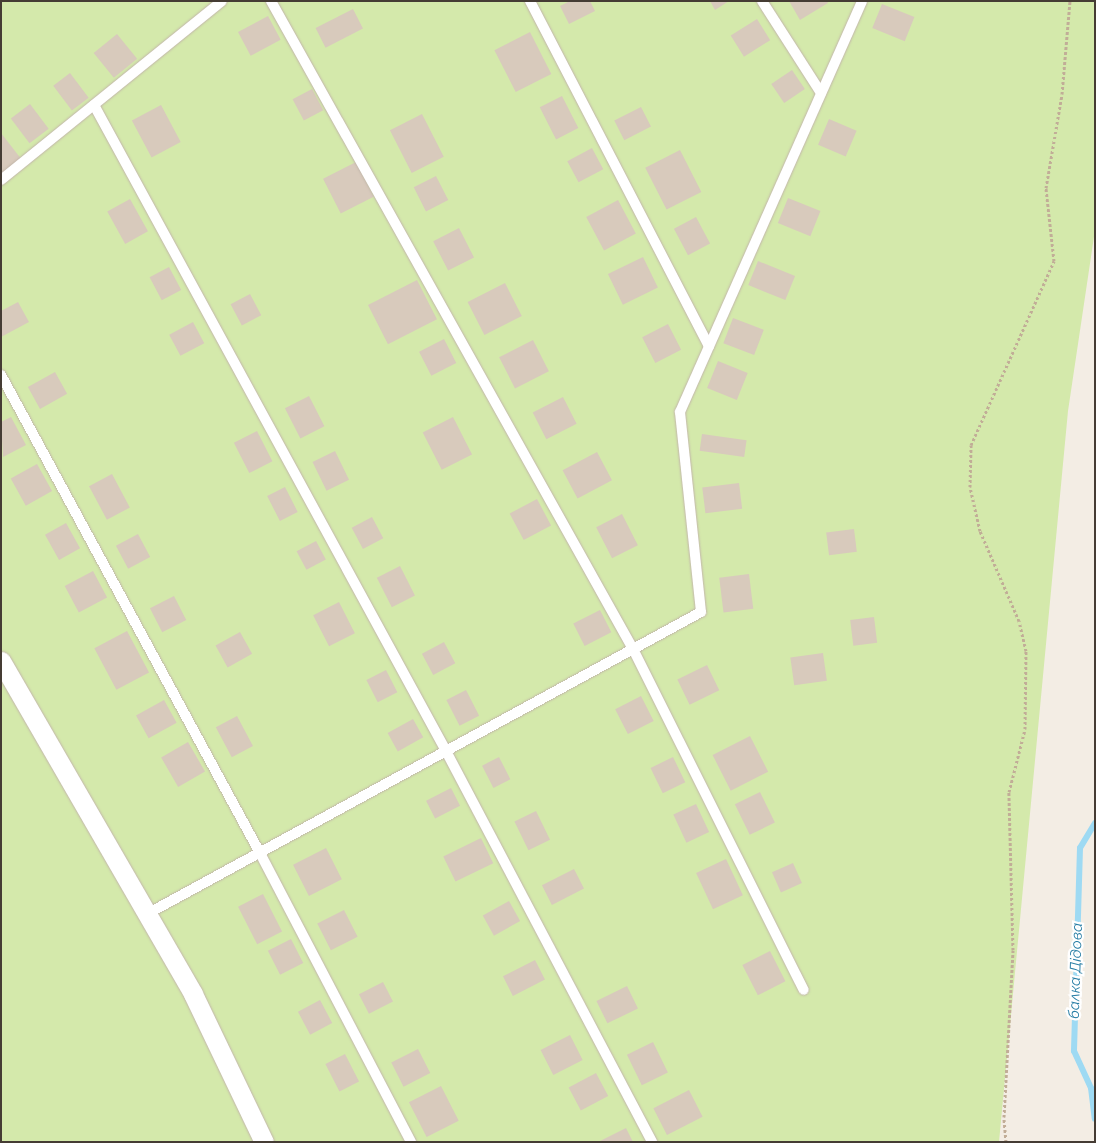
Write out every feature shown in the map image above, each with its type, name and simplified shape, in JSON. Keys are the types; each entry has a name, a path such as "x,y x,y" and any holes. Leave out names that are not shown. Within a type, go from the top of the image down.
{"street":[{"path":"1,661 193,994 264,1142"}],"lane":[{"path":"1,180 222,1"},
{"path":"271,1 632,650 804,990"},
{"path":"530,1 709,346"},
{"path":"762,1 821,93"},
{"path":"147,914 701,612 680,412 862,1"},
{"path":"94,105 446,751 652,1142"},
{"path":"1,375 260,853 411,1142"}],"path":[{"path":"1006,1142 1004,1117 1013,950 1009,792 1025,728 1026,651 1019,621 980,531 970,486 971,445 1054,261 1046,188 1062,94 1070,1"}],"green space":[{"path":"1,1 1095,1 1095,230 1068,411 999,1142 1,1142"}],"building":[{"path":"570,1 590,1 595,11 569,24 560,6"},
{"path":"710,1 729,1 715,10"},
{"path":"789,1 827,1 828,3 800,20"},
{"path":"882,4 914,17 905,41 872,28"},
{"path":"353,9 363,29 326,48 316,28"},
{"path":"268,16 281,40 251,56 238,32"},
{"path":"757,19 770,40 744,57 731,35"},
{"path":"530,32 551,74 516,92 494,50"},
{"path":"117,34 137,59 114,78 94,53"},
{"path":"792,70 805,89 784,103 771,84"},
{"path":"70,73 89,98 72,110 53,86"},
{"path":"312,89 323,110 304,121 293,99"},
{"path":"562,96 578,128 556,139 540,107"},
{"path":"30,104 49,129 29,143 11,118"},
{"path":"161,105 181,142 152,158 132,120"},
{"path":"641,107 651,127 624,140 614,121"},
{"path":"422,114 444,157 412,173 390,130"},
{"path":"829,119 857,131 846,156 818,145"},
{"path":"1,133 22,160 1,176"},
{"path":"592,148 603,169 579,182 567,161"},
{"path":"680,150 701,192 667,210 645,168"},
{"path":"356,162 374,197 341,214 323,179"},
{"path":"436,176 448,200 426,211 414,187"},
{"path":"788,198 820,211 810,236 778,223"},
{"path":"130,199 148,231 125,244 107,212"},
{"path":"618,200 636,234 604,250 586,217"},
{"path":"696,217 710,243 688,255 674,229"},
{"path":"459,228 474,257 448,271 433,241"},
{"path":"643,257 658,288 623,305 608,274"},
{"path":"758,261 795,276 785,300 748,285"},
{"path":"169,267 181,290 162,300 150,277"},
{"path":"417,280 437,319 388,344 368,305"},
{"path":"505,283 522,316 484,335 468,302"},
{"path":"250,294 261,315 242,326 231,304"},
{"path":"18,302 29,322 1,337 1,311"},
{"path":"733,318 764,330 754,355 723,343"},
{"path":"193,322 204,343 180,356 169,335"},
{"path":"668,324 681,350 655,363 642,337"},
{"path":"444,339 456,363 431,376 419,352"},
{"path":"533,340 549,371 515,388 499,357"},
{"path":"718,361 748,373 737,400 707,388"},
{"path":"55,372 67,394 40,409 28,387"},
{"path":"309,396 324,426 300,439 285,408"},
{"path":"563,397 577,424 546,439 533,412"},
{"path":"11,417 26,445 3,457 1,422"},
{"path":"453,417 472,454 442,470 423,432"},
{"path":"257,431 272,461 249,473 234,443"},
{"path":"702,434 747,440 744,457 700,451"},
{"path":"335,451 349,480 327,491 313,462"},
{"path":"597,452 612,480 578,499 563,470"},
{"path":"37,464 52,491 26,506 11,479"},
{"path":"112,474 130,508 107,520 89,486"},
{"path":"739,483 742,509 705,513 702,488"},
{"path":"285,487 298,512 280,521 267,496"},
{"path":"537,499 551,525 524,540 510,514"},
{"path":"622,514 638,545 612,558 596,527"},
{"path":"372,517 383,538 363,549 352,528"},
{"path":"66,523 80,548 59,560 45,535"},
{"path":"854,529 857,552 829,555 826,532"},
{"path":"138,534 150,557 128,569 116,546"},
{"path":"316,541 326,560 306,570 297,551"},
{"path":"400,566 415,595 392,607 377,578"},
{"path":"93,571 107,597 79,613 65,586"},
{"path":"749,574 753,609 723,612 719,578"},
{"path":"174,596 186,620 162,632 150,608"},
{"path":"339,602 355,633 329,646 313,615"},
{"path":"600,610 611,632 585,646 573,624"},
{"path":"874,617 877,643 853,646 850,620"},
{"path":"127,631 149,672 116,690 94,648"},
{"path":"240,632 252,654 228,667 216,646"},
{"path":"444,642 455,663 433,675 422,654"},
{"path":"823,653 827,681 794,685 790,658"},
{"path":"707,665 719,690 690,705 677,679"},
{"path":"386,670 397,692 378,702 366,680"},
{"path":"466,690 479,716 460,726 446,700"},
{"path":"641,696 654,721 628,734 615,709"},
{"path":"164,700 177,723 149,738 136,716"},
{"path":"237,716 253,746 232,757 216,727"},
{"path":"413,719 423,737 398,751 388,733"},
{"path":"750,736 768,772 731,791 713,755"},
{"path":"188,742 205,771 178,787 161,758"},
{"path":"499,757 510,779 493,788 482,766"},
{"path":"673,757 685,782 663,793 651,768"},
{"path":"451,788 460,806 435,819 426,801"},
{"path":"760,792 775,823 750,835 735,804"},
{"path":"696,804 709,832 686,843 673,815"},
{"path":"536,811 550,840 528,850 514,822"},
{"path":"481,838 493,863 456,882 443,856"},
{"path":"326,848 342,879 309,896 293,865"},
{"path":"726,859 743,895 713,909 696,873"},
{"path":"793,863 802,883 781,892 772,872"},
{"path":"574,869 584,889 552,905 542,885"},
{"path":"263,894 282,931 257,944 238,907"},
{"path":"509,901 520,921 494,936 483,916"},
{"path":"344,910 358,937 331,950 317,924"},
{"path":"291,939 303,963 280,975 268,951"},
{"path":"770,951 785,981 758,995 742,965"},
{"path":"535,960 545,980 513,996 503,976"},
{"path":"383,982 393,1002 369,1014 359,994"},
{"path":"627,986 638,1008 607,1023 596,1001"},
{"path":"320,1000 332,1023 310,1035 298,1012"},
{"path":"570,1035 583,1060 553,1075 541,1050"},
{"path":"653,1042 668,1073 642,1085 627,1055"},
{"path":"418,1049 430,1073 404,1087 391,1063"},
{"path":"345,1054 359,1082 339,1092 325,1064"},
{"path":"596,1073 608,1096 581,1111 569,1088"},
{"path":"441,1086 459,1121 427,1137 409,1102"},
{"path":"689,1090 703,1117 667,1135 653,1108"},
{"path":"626,1128 633,1142 598,1142"}],"waterway":[{"name":"балка Дідова","path":"1095,823 1080,848 1074,1051 1091,1088 1095,1119"}]}
